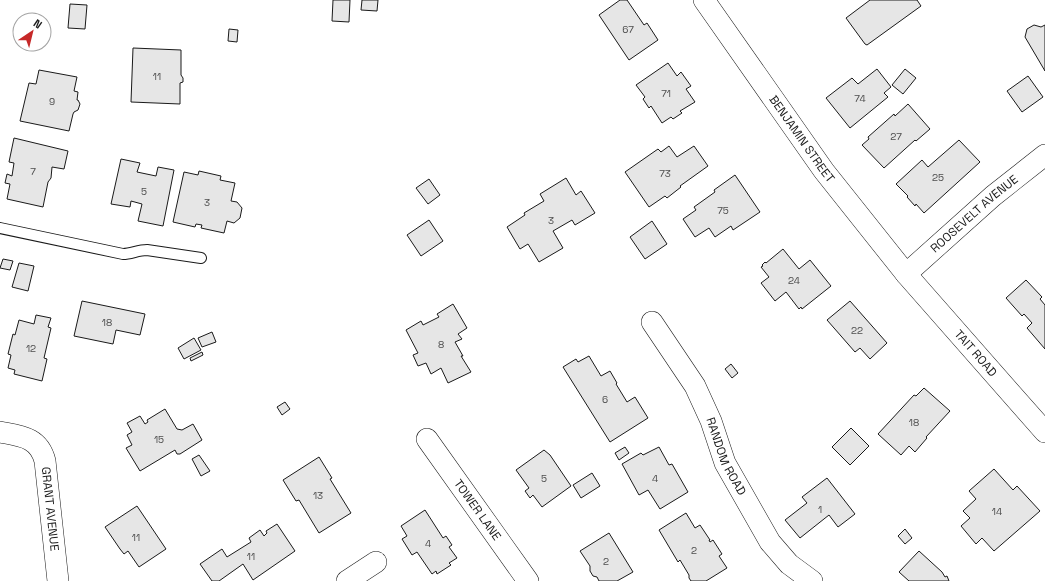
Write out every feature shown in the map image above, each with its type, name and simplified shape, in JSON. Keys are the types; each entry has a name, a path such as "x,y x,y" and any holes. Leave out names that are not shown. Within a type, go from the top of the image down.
{"street":[{"name":"BENJAMIN STREET","path":"704,0 728,37 824,171 906,274"},
{"name":"ROOSEVELT AVENUE","path":"906,274 993,196 1045,155"},
{"name":"TAIT ROAD","path":"906,274 1045,432"},
{"name":"RANDOM ROAD","path":"652,322 695,386 712,422 725,463 770,542 789,564 812,581"},
{"name":"GRANT AVENUE","path":"0,432 23,436 33,442 42,452 45,461 58,581"},
{"name":"TOWER LANE","path":"427,439 528,581"},
{"path":"347,581 376,562"}],"lane":[{"path":"0,228 123,254 130,254 138,250 147,250 201,258"}],"building":[{"path":"333,0 350,0 349,22 332,21"},
{"path":"362,0 378,0 377,11 361,10"},
{"path":"620,0 627,0 644,25 647,23 658,40 629,60 599,15"},
{"path":"870,0 917,0 921,6 867,45 846,18"},
{"path":"70,4 87,5 85,29 68,28"},
{"path":"1034,25 1041,27 1045,25 1045,71 1025,37 1027,29"},
{"path":"229,29 238,30 237,42 228,41"},
{"path":"133,48 181,50 181,75 183,82 180,83 180,104 131,102"},
{"path":"668,63 677,76 681,72 691,86 686,89 695,102 680,111 682,113 673,119 671,117 662,123 651,106 649,108 643,99 645,97 636,85"},
{"path":"877,69 891,87 884,93 888,97 850,128 826,98 852,78 858,84"},
{"path":"905,69 916,78 903,94 892,85"},
{"path":"39,70 77,77 74,91 78,92 77,100 80,104 78,110 73,114 69,131 20,121 29,83 36,84"},
{"path":"1028,76 1043,97 1022,112 1007,91"},
{"path":"908,104 930,129 916,141 915,140 884,168 862,145 869,139 868,137"},
{"path":"14,138 68,151 64,169 52,167 51,178 48,182 43,207 7,199 10,184 5,183 7,174 12,176 14,163 9,162"},
{"path":"959,140 980,162 924,213 916,204 915,206 907,197 908,196 896,184 922,160 928,167"},
{"path":"669,146 677,157 694,146 708,166 680,186 681,187 667,198 665,196 649,207 625,172 658,149 661,152"},
{"path":"121,159 140,163 137,172 156,176 158,167 174,170 163,226 138,221 142,204 131,201 130,207 111,204"},
{"path":"199,171 221,176 220,180 235,183 231,201 237,202 242,208 240,218 234,223 227,221 224,233 201,228 202,225 196,224 195,227 173,222 184,172 198,175"},
{"path":"735,175 760,212 733,230 731,226 715,237 709,228 695,237 683,219 696,210 694,207 715,192 714,190"},
{"path":"566,178 576,195 581,191 595,213 575,225 572,220 553,231 563,248 539,262 528,244 520,249 507,227 525,215 524,213 544,201 540,194"},
{"path":"429,179 440,195 428,204 416,188"},
{"path":"429,220 443,241 421,256 407,235"},
{"path":"652,221 667,244 645,259 630,237"},
{"path":"783,249 799,269 810,260 831,286 802,309 801,307 799,309 786,292 775,301 761,283 769,277 761,267 763,266 762,265"},
{"path":"3,259 13,261 10,270 0,268"},
{"path":"19,263 34,266 28,291 12,287"},
{"path":"1026,280 1042,297 1040,299 1045,305 1045,349 1027,328 1032,323 1024,314 1022,316 1006,298"},
{"path":"82,301 145,314 140,335 116,330 113,344 74,336"},
{"path":"850,301 887,343 870,359 860,348 855,352 827,320"},
{"path":"453,304 467,328 458,334 462,339 455,342 463,356 461,356 471,372 448,383 441,368 431,374 426,363 418,366 413,355 418,353 406,330 421,321 423,325 439,317 437,314"},
{"path":"36,315 51,318 48,327 51,328 44,358 47,359 42,381 14,374 15,370 8,368 11,355 8,354 13,334 15,335 19,320 34,324"},
{"path":"212,332 216,342 202,347 198,338"},
{"path":"194,338 201,350 184,359 178,348"},
{"path":"202,352 203,355 191,361 190,358"},
{"path":"589,356 601,376 610,371 627,402 635,397 648,418 610,442 563,367 576,359 578,362"},
{"path":"731,364 738,373 732,378 725,369"},
{"path":"924,388 950,411 926,437 927,438 915,452 909,446 901,455 878,434 914,395 916,396"},
{"path":"285,402 290,409 282,415 277,407"},
{"path":"165,409 177,429 182,430 193,424 202,440 180,454 177,454 175,450 140,471 126,448 132,445 127,435 132,432 127,423 140,416 145,424 148,422 147,420"},
{"path":"851,428 869,446 850,465 832,447"},
{"path":"625,447 629,453 619,460 615,453"},
{"path":"659,447 669,465 672,464 688,492 660,509 648,490 639,495 622,464 641,453 643,455"},
{"path":"544,450 550,455 571,486 542,507 533,495 530,498 525,491 529,488 516,470"},
{"path":"199,455 210,471 201,476 192,459"},
{"path":"319,457 332,478 330,479 351,513 319,533 299,500 296,501 283,480"},
{"path":"994,469 1013,490 1017,486 1040,511 994,551 982,538 976,544 961,526 970,518 963,511 976,499 969,491"},
{"path":"592,473 600,486 581,498 573,485"},
{"path":"827,478 855,514 838,527 829,515 800,538 785,520 807,503 802,497"},
{"path":"137,506 166,549 139,567 128,551 124,554 105,527"},
{"path":"425,510 443,538 446,536 452,545 449,547 457,558 449,563 451,565 437,574 436,571 432,574 417,552 412,555 402,539 407,536 401,526"},
{"path":"686,513 695,528 700,525 710,542 713,540 722,554 719,556 727,568 706,581 691,581 680,560 678,562 659,530"},
{"path":"277,524 295,551 253,580 243,564 219,581 212,581 200,564 222,549 227,557 251,542 249,538 260,530 264,536 267,533 266,531"},
{"path":"905,529 912,538 905,544 898,536"},
{"path":"609,533 633,572 617,581 599,581 597,577 593,576 590,571 590,566 580,551"},
{"path":"919,551 942,572 945,577 947,576 949,581 909,581 899,572"}]}
